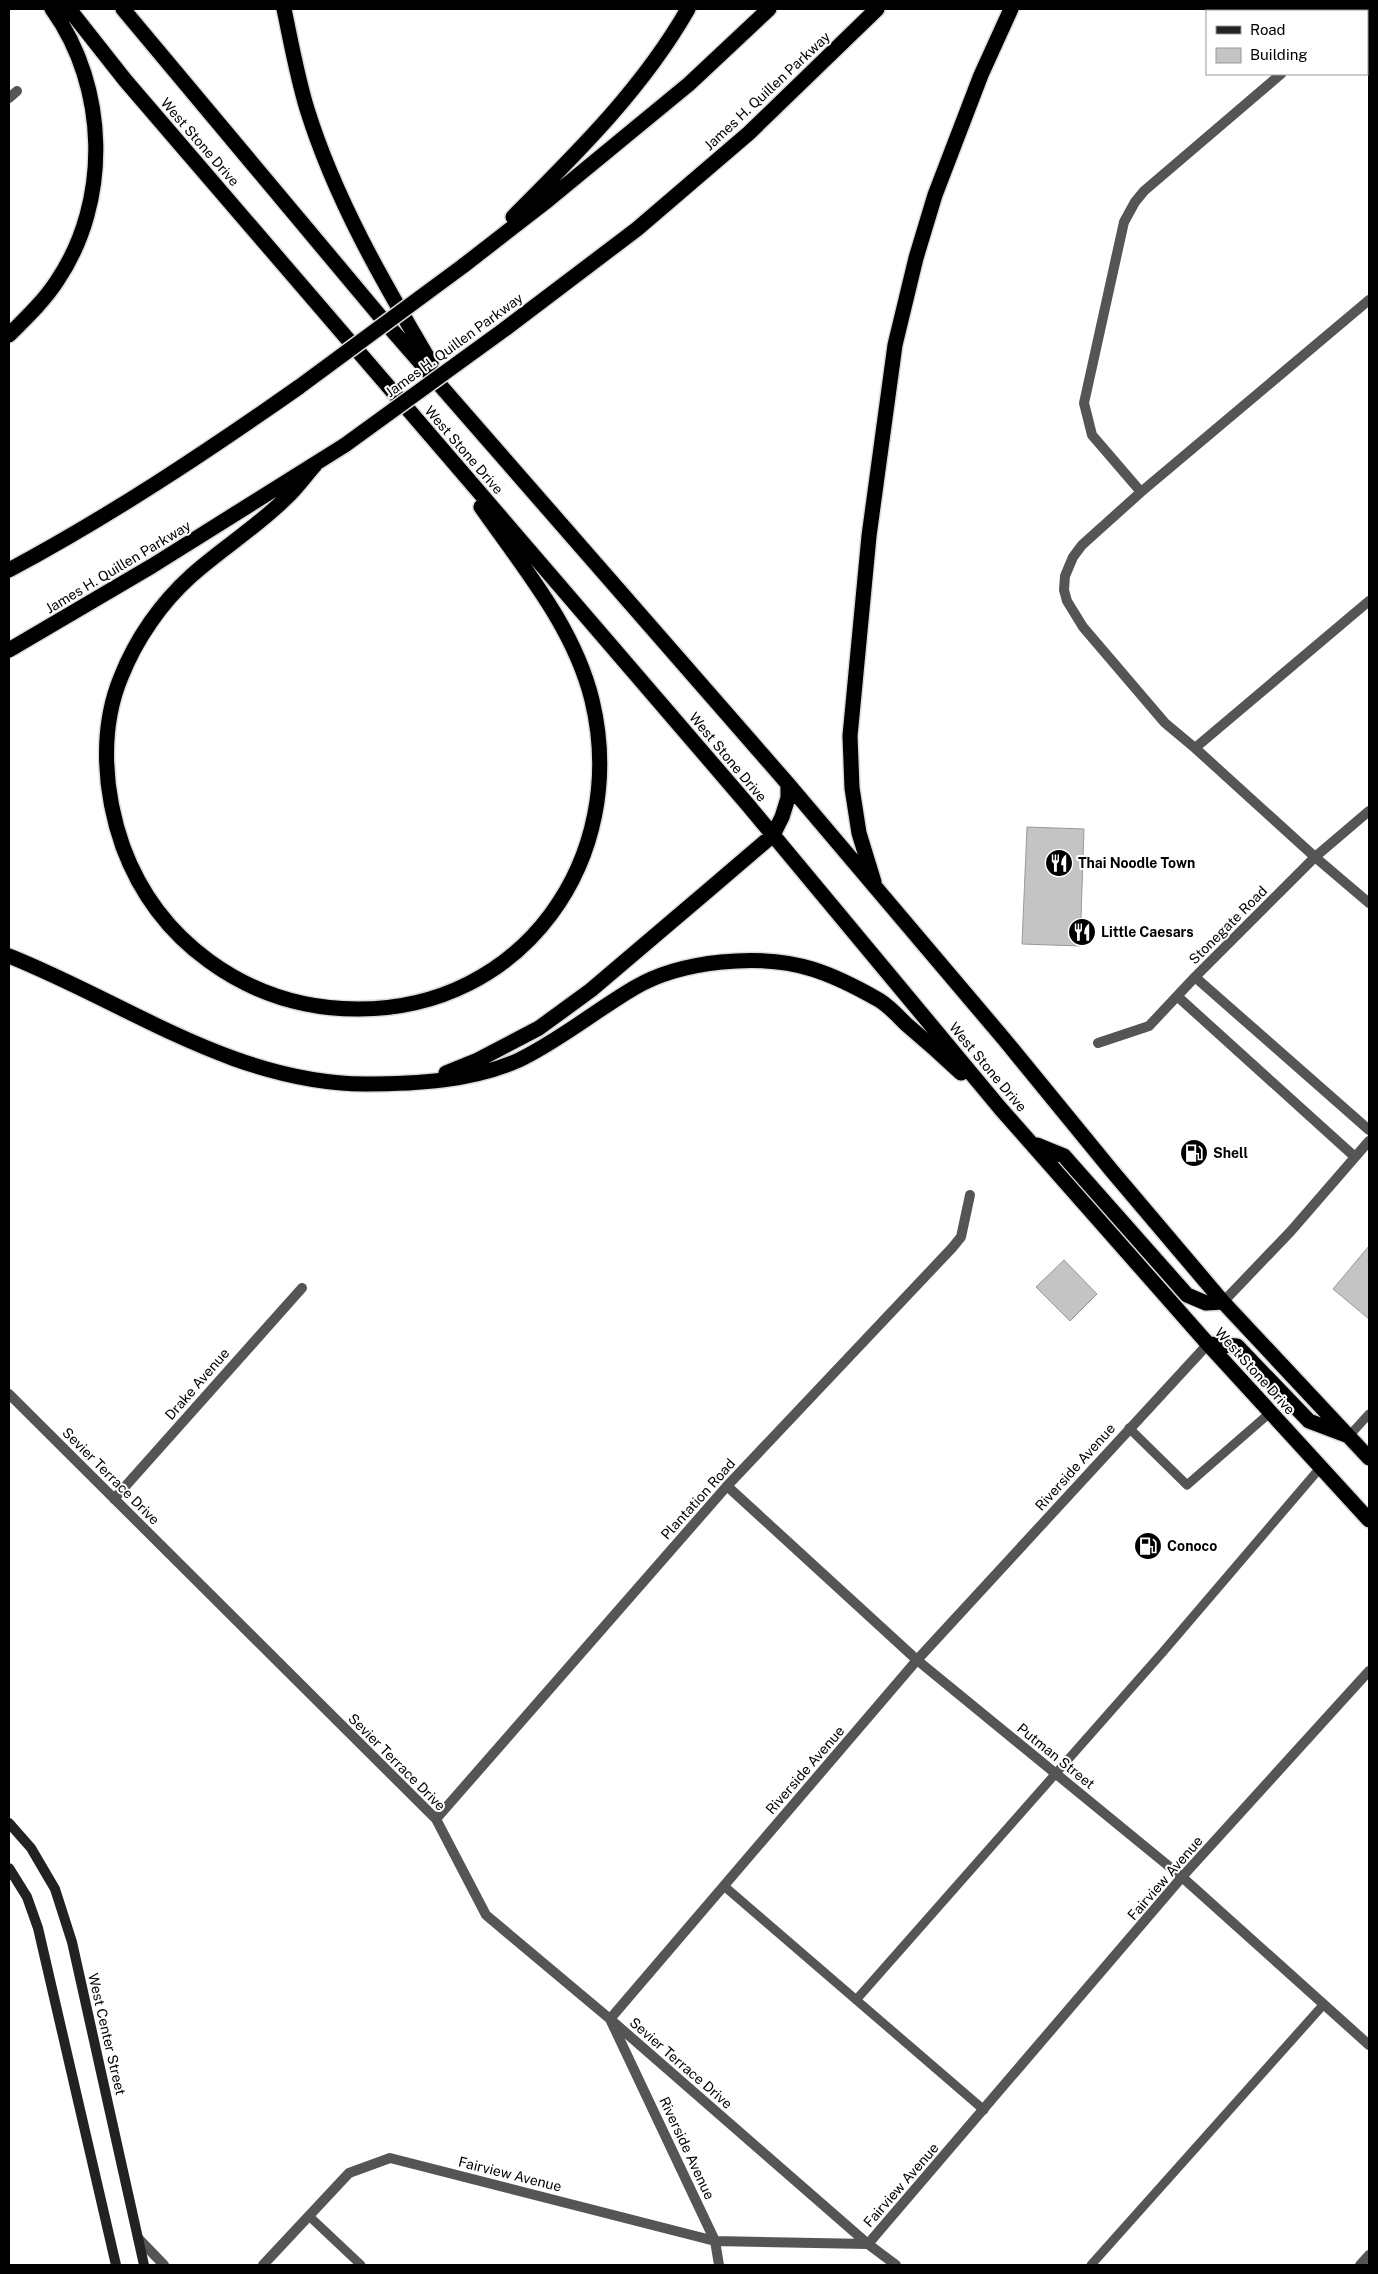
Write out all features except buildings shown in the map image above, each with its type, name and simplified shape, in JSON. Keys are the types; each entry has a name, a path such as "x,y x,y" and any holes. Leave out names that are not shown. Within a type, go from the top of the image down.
{"highway":[{"path":"9,335 32,313 52,288 75,250 88,213 95,173 96,133 90,96 81,60 52,9"},
{"name":"West Stone Drive","path":"69,9 125,80 772,835 1000,1108 1033,1143 1208,1344 1369,1520"},
{"name":"West Stone Drive","path":"123,9 384,320 449,392 788,784 1223,1302 1369,1458"},
{"path":"284,9 306,108 328,168 386,287 449,392"},
{"path":"463,266 592,138 668,42 688,9"},
{"path":"9,570 66,540 200,457 299,387 463,266 548,200 689,84 769,9"},
{"name":"James H. Quillen Parkway","path":"9,650 152,566 315,465 505,329 637,228 750,133 877,9"},
{"path":"876,888 859,834 852,788 850,736 869,536 895,345 916,258 935,196 981,75 1011,9"},
{"path":"315,465 286,499 189,577 158,611 138,643 120,679 110,717 107,752 109,790 116,828 129,864 147,896 167,924 195,951 223,972 256,989 292,1002 326,1009 370,1010 409,1005 449,992 481,977 513,956 540,928 558,905 578,870 590,840 601,768 599,736 591,698 569,637 437,444"},
{"path":"422,1082 478,1060 539,1028 591,990 772,835 782,816 788,798 788,784"},
{"path":"9,956 199,1046 255,1067 302,1078 354,1083 422,1082 482,1074 518,1060 565,1035 637,986 665,974 725,962 751,962 812,969 842,981 881,1001 1000,1108"},
{"path":"1033,1143 1064,1156 1187,1295 1206,1303 1223,1302"},
{"path":"1208,1344 1237,1346 1309,1422 1349,1436"}],"main road":[{"name":"West Center Street","path":"9,1824 31,1848 55,1889 72,1942 144,2265"},
{"path":"9,1868 27,1897 38,1928 116,2265"}],"street":[{"path":"1141,492 1092,435 1084,403 1124,222 1144,190 1280,75"},
{"path":"9,98 17,91"},
{"path":"1369,300 1141,492 1082,546 1073,557 1065,576 1064,590 1067,601 1083,627 1165,723 1369,903"},
{"path":"1195,748 1369,601"},
{"name":"Stonegate Road","path":"1098,1043 1148,1026 1315,857 1369,811"},
{"path":"1195,977 1369,1130"},
{"path":"1177,996 1355,1157"},
{"path":"1223,1302 1291,1231 1369,1141"},
{"name":"Plantation Road","path":"436,1819 727,1486 952,1248 961,1237 970,1195"},
{"name":"Drake Avenue","path":"114,1499 302,1288"},
{"name":"Riverside Avenue","path":"719,2265 715,2241 610,2019 918,1660 1208,1344"},
{"name":"Sevier Terrace Drive","path":"9,1394 436,1819 486,1915 610,2019 868,2244 896,2265"},
{"name":"Putman Street","path":"727,1486 918,1660 1182,1878 1369,2045"},
{"name":"Fairview Avenue","path":"263,2265 349,2173 390,2158 715,2241 868,2244 1182,1878 1369,1671"},
{"path":"138,2238 164,2265"},
{"path":"1360,2265 1369,2255"}],"lane":[{"path":"1129,1428 1187,1485 1270,1412"},
{"path":"1349,1436 1369,1414"},
{"path":"856,2000 1056,1774 1320,1468"},
{"path":"724,1886 984,2110"},
{"path":"1091,2265 1324,2004"},
{"path":"309,2216 361,2265"}],"place":[{"name":"Thai Noodle Town","path":"1059,863"},
{"name":"Little Caesars","path":"1082,932"},
{"name":"Shell","path":"1194,1153"},
{"name":"Conoco","path":"1148,1546"}]}
